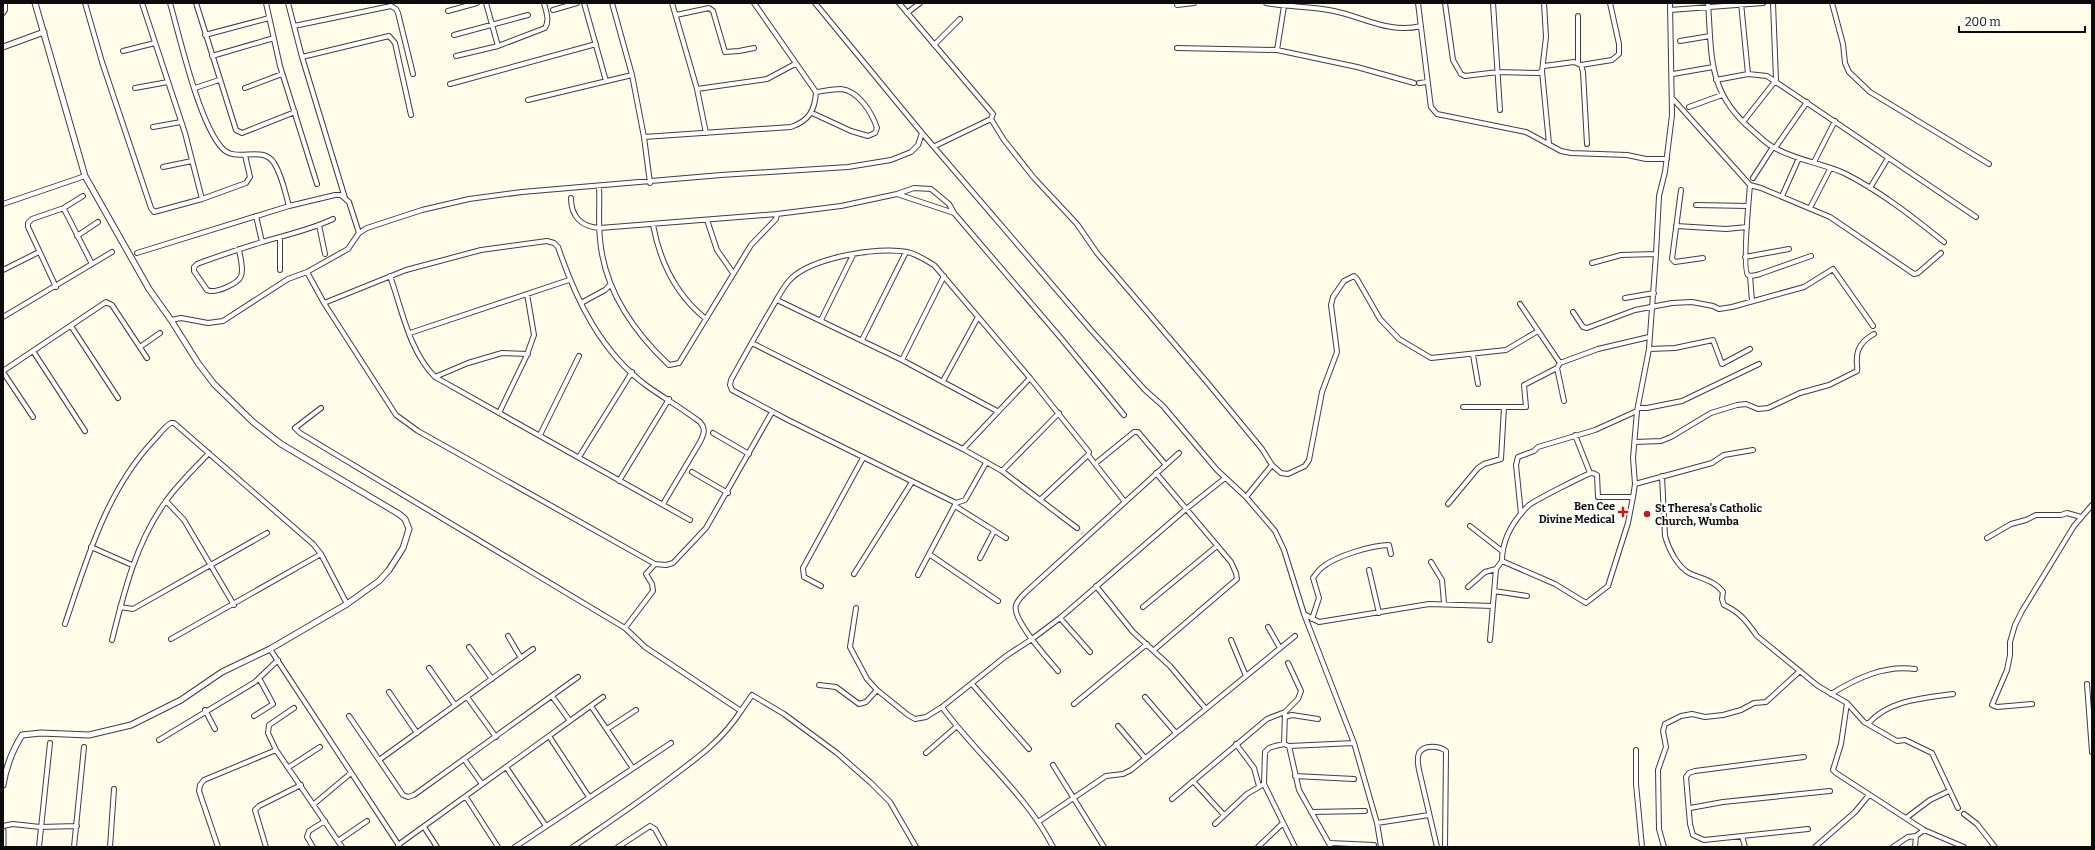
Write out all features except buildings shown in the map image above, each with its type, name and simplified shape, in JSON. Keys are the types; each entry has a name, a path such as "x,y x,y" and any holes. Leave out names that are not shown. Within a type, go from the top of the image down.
{"street":[{"path":"3,13 5,10 5,3"},
{"path":"3,785 14,747 22,735 41,733 89,735 131,725 181,700 222,672 270,649 366,592 389,570 408,537 408,529 405,519 399,514 282,444 253,422 204,372 171,320 149,289 85,176 35,3"},
{"path":"85,3 102,62 151,208 154,212 159,212 202,199 246,183 250,177 245,154"},
{"path":"142,3 181,122 202,199"},
{"path":"170,3 195,88 213,137 223,150 233,155 261,154 274,162 289,206"},
{"path":"196,3 236,130 242,133 295,112"},
{"path":"266,3 282,74 317,184"},
{"path":"288,3 302,57 346,198 349,202 359,233"},
{"path":"448,11 477,3"},
{"path":"486,3 498,46"},
{"path":"456,56 498,46 545,28 548,24 544,3"},
{"path":"553,10 577,3"},
{"path":"584,3 606,81"},
{"path":"612,3 632,75 644,137 650,182"},
{"path":"672,3 697,89 706,133"},
{"path":"644,137 791,127 805,121 812,113 816,92 795,64 754,3"},
{"path":"815,3 922,133 935,146 1091,330 1145,390 1163,406 1225,478 1246,497 1269,523 1280,539 1304,614 1354,743 1377,823 1381,847"},
{"path":"899,3 992,111 992,118 1004,140 1034,178 1077,224 1097,253 1206,381 1262,449 1272,465 1281,473 1288,474 1305,466 1309,460 1322,392 1337,352 1331,305 1337,288 1349,277 1354,276 1357,279 1380,319 1407,346 1431,358 1506,350 1538,331"},
{"path":"907,13 920,3"},
{"path":"1177,5 1194,3"},
{"path":"1266,3 1335,11 1390,28 1421,26"},
{"path":"1418,3 1431,107 1437,114 1526,132 1561,151 1571,153 1627,155 1646,159 1667,159"},
{"path":"1445,3 1453,60 1459,72 1465,76 1498,72 1539,73 1542,71"},
{"path":"1493,3 1500,110"},
{"path":"1544,3 1546,37 1544,66 1542,71 1549,144"},
{"path":"1544,66 1612,60 1619,54 1619,44 1610,3"},
{"path":"1502,561 1555,584 1586,603 1608,586 1628,523 1635,484 1635,442 1638,410 1649,349 1653,307 1659,196 1667,159 1673,99 1670,3"},
{"path":"1670,10 1708,5 1763,3"},
{"path":"1743,122 1776,80 1773,3"},
{"path":"1832,3 1843,44 1845,63 1849,72 1870,92 1989,164"},
{"path":"1741,4 1748,74"},
{"path":"1708,5 1713,67 1716,80 1722,95 1743,122 1774,148 1843,173 1870,188 1915,219 1944,242"},
{"path":"294,26 390,6 398,13 413,74"},
{"path":"1277,50 1284,6"},
{"path":"676,15 709,8 713,11 725,52 754,48"},
{"path":"454,35 528,15"},
{"path":"1578,16 1580,64 1583,72 1587,144"},
{"path":"205,35 269,18"},
{"path":"934,45 960,18"},
{"path":"3,47 44,32"},
{"path":"302,57 389,36 395,43 411,115"},
{"path":"1680,41 1710,36"},
{"path":"212,56 274,38"},
{"path":"123,51 155,43"},
{"path":"450,84 596,44"},
{"path":"1177,48 1277,50 1357,67 1416,83 1427,82"},
{"path":"697,89 767,79 795,64"},
{"path":"1673,74 1713,67"},
{"path":"245,88 282,74"},
{"path":"1716,80 1748,74 1767,76 1776,80 1976,217"},
{"path":"528,100 632,75"},
{"path":"195,88 219,80"},
{"path":"135,88 168,82"},
{"path":"812,113 851,132 868,136 875,133 877,128 874,119 864,104 849,91 841,89 816,92"},
{"path":"1689,107 1722,95"},
{"path":"1673,99 1750,185 1782,196 1830,217 1914,274 1918,273 1941,253"},
{"path":"1753,178 1807,102"},
{"path":"935,146 992,118"},
{"path":"1814,162 1835,121"},
{"path":"153,127 181,122"},
{"path":"171,320 181,318 208,323 223,320 288,279 307,272 348,249 359,233 380,223 469,199 522,192 872,164 891,160 911,152 918,145 922,133"},
{"path":"1782,196 1800,158"},
{"path":"1870,188 1888,158"},
{"path":"163,167 192,160"},
{"path":"1810,208 1830,169"},
{"path":"3,204 85,176"},
{"path":"1750,185 1746,272 1750,276 1752,301"},
{"path":"599,186 600,228 603,260 610,285 645,342 668,365 679,363 751,245 776,220 777,214"},
{"path":"571,198 571,210 580,221 590,228 600,228 777,214 841,206 897,194 914,188 931,189 948,204 1124,415"},
{"path":"1681,190 1676,226 1674,261 1678,262 1703,258"},
{"path":"897,194 954,213"},
{"path":"137,253 289,206 335,195 341,195 346,198"},
{"path":"56,287 39,252 28,223 32,219 62,209 83,196"},
{"path":"1696,205 1748,206"},
{"path":"62,209 92,264"},
{"path":"256,216 262,242"},
{"path":"239,250 242,274 240,278 215,291 207,290 194,271 196,264 262,242 319,225 333,218"},
{"path":"707,220 717,250 733,273"},
{"path":"77,236 98,222"},
{"path":"319,225 325,254"},
{"path":"653,225 658,248 670,276 689,304 706,319"},
{"path":"1676,226 1726,229 1747,227"},
{"path":"280,237 280,270"},
{"path":"324,303 390,276 481,250 547,241 554,242 558,247 569,280 601,339 632,372 647,385 704,426 704,433 663,504"},
{"path":"1746,257 1789,249"},
{"path":"1006,538 955,505 772,412 732,390 730,385 752,343 788,281 801,271 814,264 852,255 892,250 918,255 934,265 1059,413 1089,452 1088,455 1096,463 1125,502"},
{"path":"3,269 39,252"},
{"path":"3,317 56,287 112,252"},
{"path":"862,340 906,252"},
{"path":"1592,263 1621,255 1656,254"},
{"path":"821,320 852,255"},
{"path":"1750,276 1788,265 1811,256"},
{"path":"1573,312 1583,327 1587,328 1622,314 1653,307 1687,302 1721,309 1804,287 1833,268 1836,270 1873,326"},
{"path":"307,272 324,303 396,415 418,431 655,564 666,565 673,563 706,528 728,492 772,412"},
{"path":"390,276 410,333 424,366 434,377 690,520"},
{"path":"902,360 944,276"},
{"path":"410,333 569,280"},
{"path":"581,303 605,290 610,285"},
{"path":"1625,298 1654,292"},
{"path":"499,412 528,354 534,335 527,294"},
{"path":"777,300 902,360 997,411"},
{"path":"33,417 3,371 109,302 147,358"},
{"path":"1520,304 1558,365 1564,401"},
{"path":"943,381 978,316"},
{"path":"71,326 118,398"},
{"path":"140,347 160,333"},
{"path":"1635,442 1666,439 1692,426 1712,413 1737,405 1746,404 1758,409 1768,408 1800,393 1829,385 1857,371 1857,355 1859,350 1866,338 1874,334"},
{"path":"1463,407 1526,406 1524,385 1558,365 1598,349 1649,337"},
{"path":"1649,349 1675,348 1713,340 1722,364 1750,349"},
{"path":"752,343 963,449 1002,471 1041,499 1077,528"},
{"path":"33,351 85,431"},
{"path":"434,377 468,363 502,353 528,354"},
{"path":"1473,354 1478,384"},
{"path":"540,435 579,356"},
{"path":"1521,514 1516,465 1518,457 1538,447 1595,430 1638,410 1682,401 1759,364"},
{"path":"579,457 632,372"},
{"path":"963,449 997,411 1030,378"},
{"path":"620,481 669,400"},
{"path":"1448,504 1478,468 1484,464 1501,459 1504,407"},
{"path":"321,408 295,428 300,433 625,628 645,647 741,711"},
{"path":"1002,471 1059,413"},
{"path":"65,624 91,547 107,510 129,470 142,452 168,425 174,423 313,544 321,554 347,604"},
{"path":"1096,463 1134,432 1138,432 1165,464"},
{"path":"712,433 749,454"},
{"path":"1575,435 1590,473"},
{"path":"1635,484 1712,463 1724,455 1753,450"},
{"path":"112,640 132,565 166,501 209,453"},
{"path":"1058,671 1032,640 1016,612 1016,604 1085,535 1125,502 1165,464 1180,453"},
{"path":"1041,499 1088,455"},
{"path":"821,586 804,577 803,568 863,458"},
{"path":"918,575 955,505 965,500 986,463"},
{"path":"1246,497 1272,465"},
{"path":"692,472 728,492"},
{"path":"1490,640 1496,569 1502,561 1502,551 1507,534 1529,504 1590,473 1597,475 1598,497 1633,497"},
{"path":"1154,650 1237,579 1231,562 1156,474"},
{"path":"1662,476 1666,536 1668,545 1676,559 1689,573 1699,576 1721,589 1723,592 1722,599 1724,605 1732,608 1740,614 1753,627 1757,636 1818,686 1848,703 1856,715 1868,724 1897,740 1905,740 1932,753 1958,808"},
{"path":"856,608 850,647 867,679 877,690 908,715 915,718 926,717 942,708 1006,656 1032,640 1060,618 1186,509 1225,478"},
{"path":"854,574 912,482"},
{"path":"166,501 184,520 234,605"},
{"path":"2032,704 1997,707 1992,705 2007,670 2015,625 2081,517 2092,505"},
{"path":"1987,538 2011,524 2026,520 2036,515 2061,515 2067,513 2081,517"},
{"path":"1470,526 1502,551"},
{"path":"980,558 994,530"},
{"path":"120,606 134,609 267,533"},
{"path":"1312,619 1319,598 1313,578 1322,567 1377,547 1389,545 1391,554"},
{"path":"1143,607 1217,546"},
{"path":"91,547 132,565"},
{"path":"171,639 234,605 321,554"},
{"path":"929,554 998,601"},
{"path":"1431,562 1442,580 1444,603"},
{"path":"625,628 653,591 652,584 646,574 655,564"},
{"path":"1468,587 1485,572 1496,569"},
{"path":"1369,570 1379,613"},
{"path":"1096,586 1133,632 1154,650 1205,708"},
{"path":"1494,591 1527,596"},
{"path":"1304,614 1312,619 1324,621 1429,604 1444,603 1493,606"},
{"path":"1060,618 1090,652"},
{"path":"1268,627 1280,648"},
{"path":"508,636 521,658"},
{"path":"1038,822 1106,776 1123,774 1131,770 1295,636"},
{"path":"1231,640 1246,676"},
{"path":"1074,704 1147,644"},
{"path":"469,647 492,679"},
{"path":"270,649 399,846 424,826 603,697"},
{"path":"379,760 533,649"},
{"path":"159,740 258,678 278,660"},
{"path":"1284,744 1285,714 1298,699 1301,691 1288,663"},
{"path":"1831,694 1876,672 1901,667 1915,669"},
{"path":"429,668 454,705"},
{"path":"1664,847 1658,829 1658,770 1666,747 1663,731 1665,724 1681,716 1692,714 1705,718 1723,716 1754,703 1766,702 1800,671"},
{"path":"349,716 403,795 408,797 414,795 578,677"},
{"path":"254,716 273,704 258,678"},
{"path":"972,684 1029,749"},
{"path":"2087,684 2091,720 2092,752"},
{"path":"819,685 836,687 860,704 866,702 877,690"},
{"path":"389,692 417,733"},
{"path":"1868,724 1880,712 1901,703 1953,694"},
{"path":"573,847 663,784 714,745 730,729 752,695 837,753 890,802 916,847"},
{"path":"552,696 570,722"},
{"path":"467,697 496,737"},
{"path":"1145,697 1176,733"},
{"path":"1848,703 1841,744 1834,770 1869,795 1924,830 1964,847"},
{"path":"591,706 632,767"},
{"path":"294,708 268,728 268,733 276,750 342,847"},
{"path":"942,708 956,727 1003,779 1038,822 1053,847"},
{"path":"206,710 215,729"},
{"path":"607,729 636,710"},
{"path":"1172,799 1267,719 1285,714 1318,719"},
{"path":"1118,726 1145,758"},
{"path":"926,753 956,727"},
{"path":"549,736 589,797"},
{"path":"515,847 671,742"},
{"path":"39,847 50,743"},
{"path":"1295,847 1264,784 1265,752 1269,748 1284,744 1289,746 1354,743"},
{"path":"1236,744 1254,768 1259,786"},
{"path":"1289,746 1299,790 1331,845 1374,845"},
{"path":"74,847 84,747"},
{"path":"288,767 320,747"},
{"path":"1437,847 1418,758 1421,751 1426,748 1440,747 1446,751 1445,847"},
{"path":"218,847 200,791 200,785 204,780 276,750"},
{"path":"1636,750 1636,784 1642,847"},
{"path":"1804,757 1689,773 1686,777 1690,808 1690,824 1693,836 1704,840 1808,828"},
{"path":"464,759 482,784"},
{"path":"1053,765 1104,847"},
{"path":"506,767 546,826"},
{"path":"314,804 351,773"},
{"path":"1295,776 1354,779"},
{"path":"1193,781 1224,815"},
{"path":"1215,824 1259,786 1264,784"},
{"path":"266,847 255,810 259,806 301,785"},
{"path":"110,847 114,789"},
{"path":"1690,808 1724,802 1830,791"},
{"path":"1906,818 1930,800 1949,791"},
{"path":"1815,846 1855,812 1869,795"},
{"path":"466,797 498,847"},
{"path":"1311,812 1365,811"},
{"path":"1964,814 1977,824 1995,847"},
{"path":"1377,823 1429,815"},
{"path":"313,847 307,837 309,831 325,821"},
{"path":"338,840 367,821"},
{"path":"1258,847 1283,823"},
{"path":"3,826 13,824 40,827 77,826"},
{"path":"424,826 437,847"},
{"path":"618,847 650,826 655,829 665,847"},
{"path":"1893,847 1908,837 1916,836 1924,830"},
{"path":"3,831 3,844"},
{"path":"1742,836 1745,847"},
{"path":"1915,847 1916,836"}],"tunnel":[{"path":"1077,528 1083,534"}],"place":[{"name":"Ben Cee Divine Medical","path":"1623,512"},
{"name":"St Theresa's Catholic Church, Wumba","path":"1647,514"}]}
